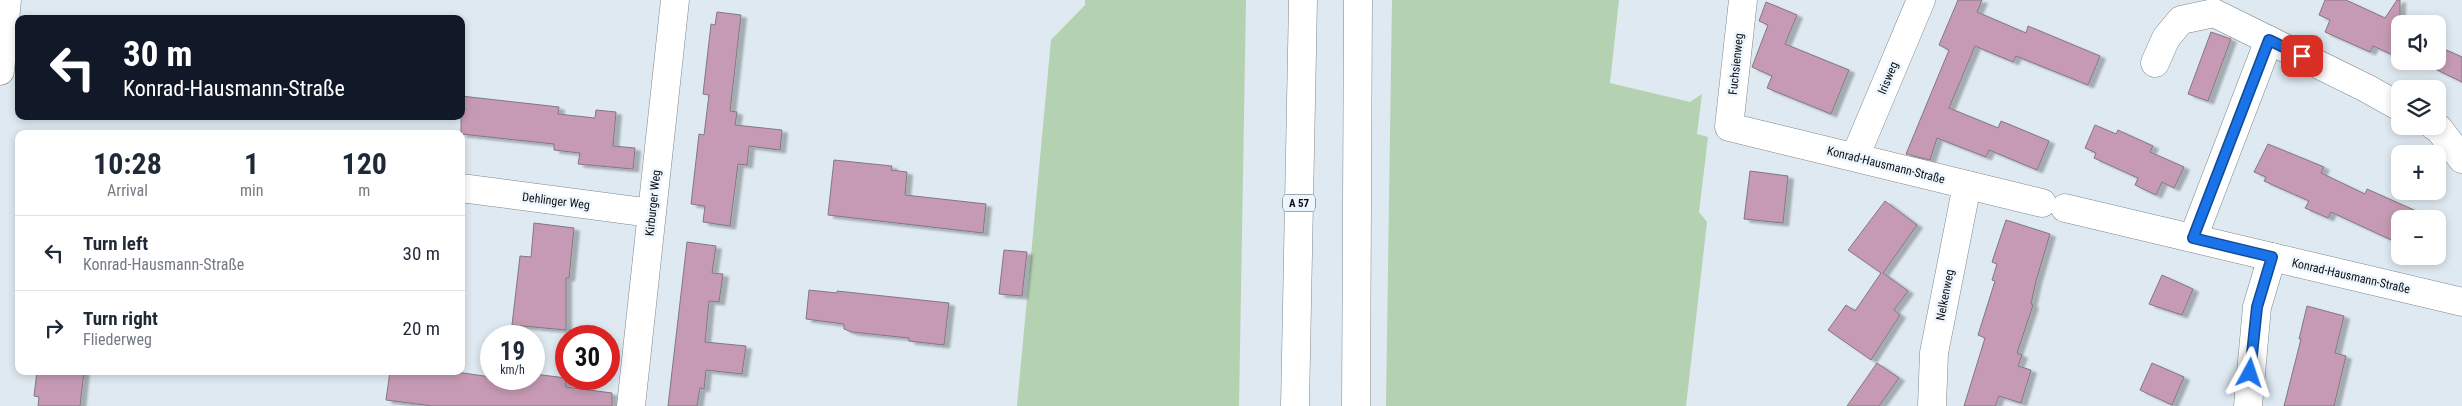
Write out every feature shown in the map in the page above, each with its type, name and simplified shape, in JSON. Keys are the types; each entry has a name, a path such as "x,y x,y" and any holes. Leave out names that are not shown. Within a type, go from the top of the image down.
{"main road":[{"name":"Kirburger Weg","path":"631,406 675,0"},
{"name":"A 57","path":"1295,406 1302,0"},
{"path":"1356,406 1358,0"},
{"name":"Fuchsienweg","path":"1729,128 1744,0"},
{"name":"Irisweg","path":"1855,157 1921,0"},
{"path":"0,71 4,10"},
{"path":"2155,63 2166,38 2181,20 2214,13 2391,102"},
{"path":"2193,238 2269,40"},
{"name":"Konrad-Hausmann-Straße","path":"1729,128 2462,302"},
{"path":"2444,135 2462,159"},
{"name":"Nelkenweg","path":"1932,406 1934,353 1967,185"},
{"name":"Dehlinger Weg","path":"465,189 651,213"},
{"path":"2248,406 2257,307 2272,257"}],"green space":[{"path":"1085,0 1246,0 1239,406 1017,406 1051,40 1085,5"},
{"path":"1392,0 1619,0 1610,83 1690,102 1702,94 1697,134 1708,137 1699,212 1707,222 1686,406 1386,406"}],"building":[{"path":"1958,0 1982,0 1977,12 2026,33 2028,26 2100,56 2088,85 2016,56 2013,62 1975,46 1949,108 1998,128 2001,121 2049,141 2037,170 1989,150 1986,157 1937,138 1930,160 1906,154 1949,50 1939,45"},
{"path":"2325,0 2346,0 2385,18 2397,0 2400,0 2400,15 2391,15 2391,54 2373,46 2370,52 2325,32 2330,20 2319,15"},
{"path":"1766,2 1797,15 1785,44 1849,70 1831,114 1767,88 1772,76 1752,67 1768,25 1759,21"},
{"path":"717,12 741,15 730,111 737,112 735,125 782,130 780,150 749,146 747,165 738,164 730,226 703,222 705,206 691,204 699,134 704,135 709,95 703,94 711,24 715,25"},
{"path":"2211,32 2231,39 2208,101 2188,94"},
{"path":"2446,50 2462,57 2462,82 2437,70 2446,70"},
{"path":"465,96 559,107 558,114 595,118 596,110 616,112 613,146 635,148 633,169 578,164 580,153 554,150 554,144 465,134 465,130 461,130 461,120 465,120"},
{"path":"2095,125 2116,134 2118,130 2153,146 2150,152 2184,167 2174,188 2162,182 2156,195 2135,185 2138,178 2094,158 2096,153 2085,148"},
{"path":"2268,144 2324,167 2321,173 2365,194 2367,189 2414,210 2391,210 2391,240 2331,212 2328,218 2305,208 2309,201 2264,181 2266,177 2254,172"},
{"path":"834,160 892,166 891,170 907,172 905,195 986,204 983,233 828,215"},
{"path":"1750,171 1788,176 1783,223 1744,219"},
{"path":"1885,201 1917,225 1883,273 1908,291 1894,310 1900,315 1871,360 1828,330 1846,305 1855,311 1881,273 1848,250"},
{"path":"2006,220 2050,234 2036,281 2031,304 2033,305 2017,353 2022,355 2018,366 2031,370 2021,403 1999,396 1995,406 1964,406 1985,338 1978,335 1995,281 1992,280 1997,264 1992,262"},
{"path":"534,223 574,228 569,278 566,278 566,325 555,325 555,329 545,328 545,325 512,325 520,256 531,257"},
{"path":"687,242 716,246 712,273 723,274 719,302 709,301 705,342 746,346 742,374 706,370 704,389 700,388 697,406 668,406"},
{"path":"1004,250 1027,252 1022,296 999,294"},
{"path":"2162,275 2193,289 2182,315 2149,304"},
{"path":"809,290 837,293 837,291 949,303 944,345 909,341 909,338 852,332 844,329 844,324 806,319"},
{"path":"2307,306 2344,316 2335,353 2346,356 2334,406 2284,406 2301,339 2299,339"},
{"path":"1877,363 1899,378 1879,406 1847,406"},
{"path":"2152,363 2184,377 2172,405 2140,390"},
{"path":"465,373 480,375 480,390 545,390 545,375 555,377 555,390 589,390 612,393 612,406 433,406 386,400 389,375 465,375"},
{"path":"37,375 84,375 80,406 38,406 39,397 34,396"}],"route":[{"path":"2250,373 2257,307 2272,257 2193,238 2269,40 2302,56"}]}
